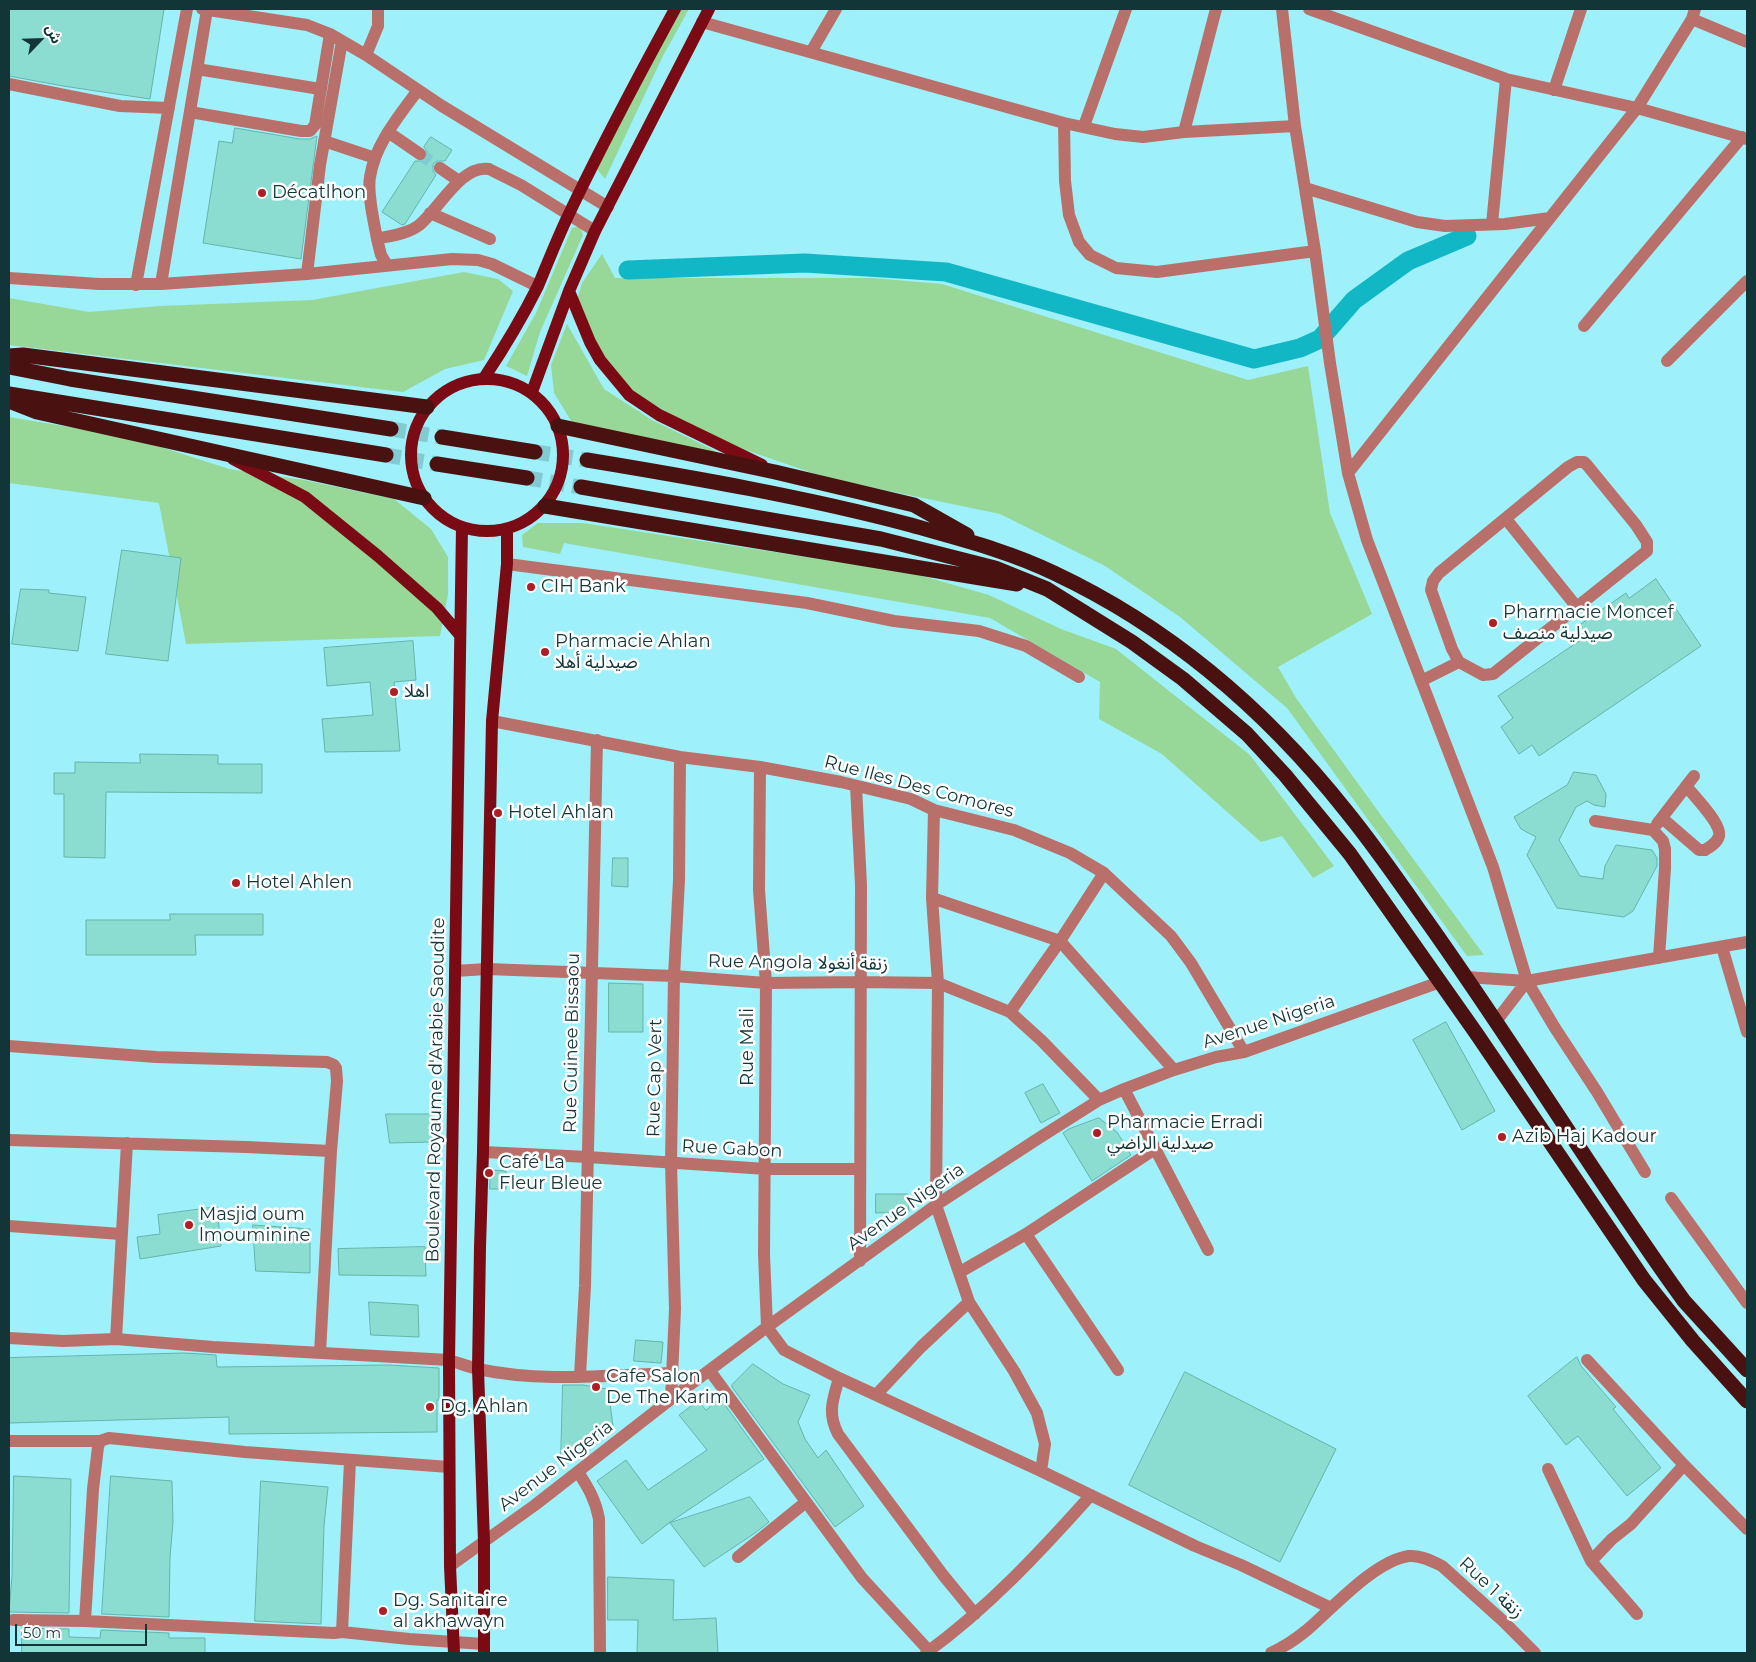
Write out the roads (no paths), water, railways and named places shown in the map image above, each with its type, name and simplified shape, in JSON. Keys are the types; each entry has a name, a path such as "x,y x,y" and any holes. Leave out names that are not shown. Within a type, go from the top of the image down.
{"highway":[{"path":"9,356 23,355 427,407"},
{"path":"9,367 70,379 391,429"},
{"path":"9,394 386,455"},
{"path":"9,401 37,412 424,498"},
{"path":"558,426 775,472 914,505 988,546"},
{"path":"442,437 535,452"},
{"path":"587,460 824,502 988,546 1056,573 1128,612 1191,655 1221,680 1283,738 1347,812 1497,1020 1668,1280 1684,1301 1747,1370"},
{"path":"437,464 527,478"},
{"path":"581,487 881,540 995,568 1047,589 1158,659 1247,734 1291,782 1350,854 1476,1033 1644,1280 1693,1341 1747,1400"},
{"path":"545,506 1047,589"}],"main road":[{"path":"484,378 506,345 537,286 568,216 628,96 675,9"},
{"path":"532,392 569,290 595,231 709,9"},
{"path":"569,290 590,342 600,360 629,395 659,415 775,472"},
{"path":"484,378 508,380 532,392 548,407 558,426 564,446 563,468 557,488 545,506 522,524 507,529 485,531 462,527 441,516 424,498 414,476 411,452 415,428 427,407 443,392 462,382 484,378"},
{"path":"220,452 305,497 378,556 437,608 460,636"},
{"name":"Boulevard Royaume d'Arabie Saoudite","path":"453,1648 450,1566 449,1360 462,527"},
{"path":"484,1648 484,1542 478,1369 480,1247 492,721 507,564 507,529"}],"street":[{"path":"136,285 187,9"},
{"path":"161,284 197,69 205,9 248,12 307,25 330,34 442,106 608,207"},
{"path":"366,56 378,26 378,9"},
{"path":"812,52 836,9"},
{"path":"1084,126 1126,9"},
{"path":"1184,132 1216,9"},
{"path":"1282,9 1295,126 1315,251 1321,308 1348,472 1367,540 1493,868 1527,981 1645,1172"},
{"path":"1309,9 1506,80 1637,108 1745,138 1584,326"},
{"path":"1554,90 1581,9"},
{"path":"1348,472 1637,108 1694,14 1747,42"},
{"path":"702,22 1064,123 1115,134 1143,137 1184,132 1295,126"},
{"path":"190,112 305,132 310,131 315,125 330,34"},
{"path":"307,274 324,142 342,41"},
{"path":"197,69 320,89"},
{"path":"1492,224 1506,80"},
{"path":"9,84 120,106 169,108"},
{"path":"387,266 380,255 370,184 375,158 388,132 418,90"},
{"path":"1064,123 1065,181 1068,215 1079,242 1090,255 1116,268 1157,272 1315,251"},
{"path":"388,132 420,154"},
{"path":"324,142 375,158"},
{"path":"440,168 458,181"},
{"path":"377,239 418,226 458,181 478,169 489,169 521,185 568,216 595,231"},
{"path":"1305,188 1417,222 1445,226 1492,224 1550,218"},
{"path":"430,213 490,239"},
{"path":"9,278 136,285 161,284 307,274 452,259 478,260 492,264 537,286"},
{"path":"1667,361 1747,281"},
{"path":"1577,462 1584,462 1636,525 1647,542 1647,551 1493,674 1483,675 1459,662 1452,649 1431,590 1433,581 1439,573 1506,519 1568,467 1577,462"},
{"path":"1506,519 1576,606"},
{"path":"507,564 807,603 894,620 979,631 1026,646 1079,677"},
{"path":"1421,681 1459,662"},
{"name":"Rue Iles Des Comores","path":"492,721 680,757 760,767 856,786 911,799 934,810 1014,830 1070,853 1104,873 1171,936 1191,963 1244,1052"},
{"name":"Rue Guinee Bissaou","path":"580,1376 585,1286 597,740"},
{"name":"Rue Cap Vert","path":"671,1399 674,1373 674,1309 671,1164 674,976 679,880 680,757"},
{"name":"Rue Mali","path":"760,767 759,890 766,983 764,1254 767,1327"},
{"path":"1653,830 1662,818 1690,781 1717,824 1719,836 1705,850 1699,850 1662,818"},
{"path":"856,786 861,885 860,1261"},
{"path":"934,810 932,898 938,983 936,1205 970,1302 1014,1371 1037,1413 1045,1444 1041,1471"},
{"path":"1595,821 1653,830 1663,842 1665,849 1659,958"},
{"path":"1010,1012 1060,941 1104,873"},
{"path":"932,898 1060,941 1174,1070"},
{"path":"1466,977 1527,981 1747,942"},
{"path":"1722,947 1747,1032"},
{"name":"Rue Angola زنقة أنغولا","path":"454,971 487,970 674,976 766,983 938,983 1010,1012 1042,1041 1099,1100"},
{"path":"1497,1020 1527,981"},
{"name":"Avenue Nigeria","path":"450,1566 578,1472 767,1327 936,1205 1099,1100 1174,1070 1216,1057 1244,1052 1440,982"},
{"path":"9,1046 156,1057 327,1062 334,1065 338,1081 331,1151 320,1353"},
{"path":"1124,1089 1208,1250"},
{"path":"9,1140 331,1151"},
{"path":"116,1339 127,1143"},
{"path":"960,1272 1026,1234 1155,1149"},
{"name":"Rue Gabon","path":"483,1152 766,1169 860,1169"},
{"path":"1671,1198 1747,1303"},
{"path":"9,1226 121,1234"},
{"path":"1026,1234 1118,1370"},
{"path":"876,1395 921,1347 970,1302"},
{"path":"767,1327 784,1350 839,1378 1331,1608 1307,1630 1271,1653"},
{"path":"9,1338 63,1341 116,1339 449,1360 478,1369 525,1376 674,1373"},
{"path":"1587,1360 1684,1465 1747,1529"},
{"path":"710,1371 862,1578 929,1652 975,1614 1033,1558 1091,1495"},
{"path":"839,1378 831,1408 833,1424 838,1434 943,1575 975,1614"},
{"path":"9,1441 100,1441 109,1438 245,1452 450,1467"},
{"path":"85,1622 93,1488 100,1441"},
{"path":"342,1632 350,1460"},
{"path":"1591,1560 1612,1539 1631,1524 1684,1465"},
{"path":"1548,1469 1591,1560 1637,1614"},
{"path":"578,1472 590,1490 598,1510 600,1653"},
{"path":"738,1557 806,1502"},
{"name":"Rue 1 زنقة","path":"1331,1608 1371,1574 1388,1564 1410,1556 1419,1557 1442,1566 1535,1653"},
{"path":"13,1620 342,1632 453,1648 484,1648"}],"waterway":[{"path":"628,270 805,263 946,272 1254,359 1300,348 1320,339 1354,300 1408,261 1467,236"}],"tunnel":[{"path":"420,154 440,168"},
{"path":"391,429 442,437"},
{"path":"535,452 587,460"},
{"path":"386,455 437,464"},
{"path":"527,478 581,487"}],"place":[{"name":"Décatlhon","path":"262,193"},
{"name":"CIH Bank","path":"531,587"},
{"name":"Pharmacie Moncef صيدلية منصف","path":"1493,623"},
{"name":"Pharmacie Ahlan صيدلية أهلا","path":"545,652"},
{"name":"اهلا","path":"394,692"},
{"name":"Hotel Ahlan","path":"498,813"},
{"name":"Hotel Ahlen","path":"236,883"},
{"name":"Pharmacie Erradi صيدلية الراضي","path":"1097,1133"},
{"name":"Azib Haj Kadour","path":"1502,1137"},
{"name":"Café La Fleur Bleue","path":"489,1173"},
{"name":"Masjid oum lmouminine","path":"189,1225"},
{"name":"Cafe Salon De The Karim","path":"596,1387"},
{"name":"Dg. Ahlan","path":"430,1407"},
{"name":"Dg. Sanitaire al akhawayn","path":"383,1611"}]}
